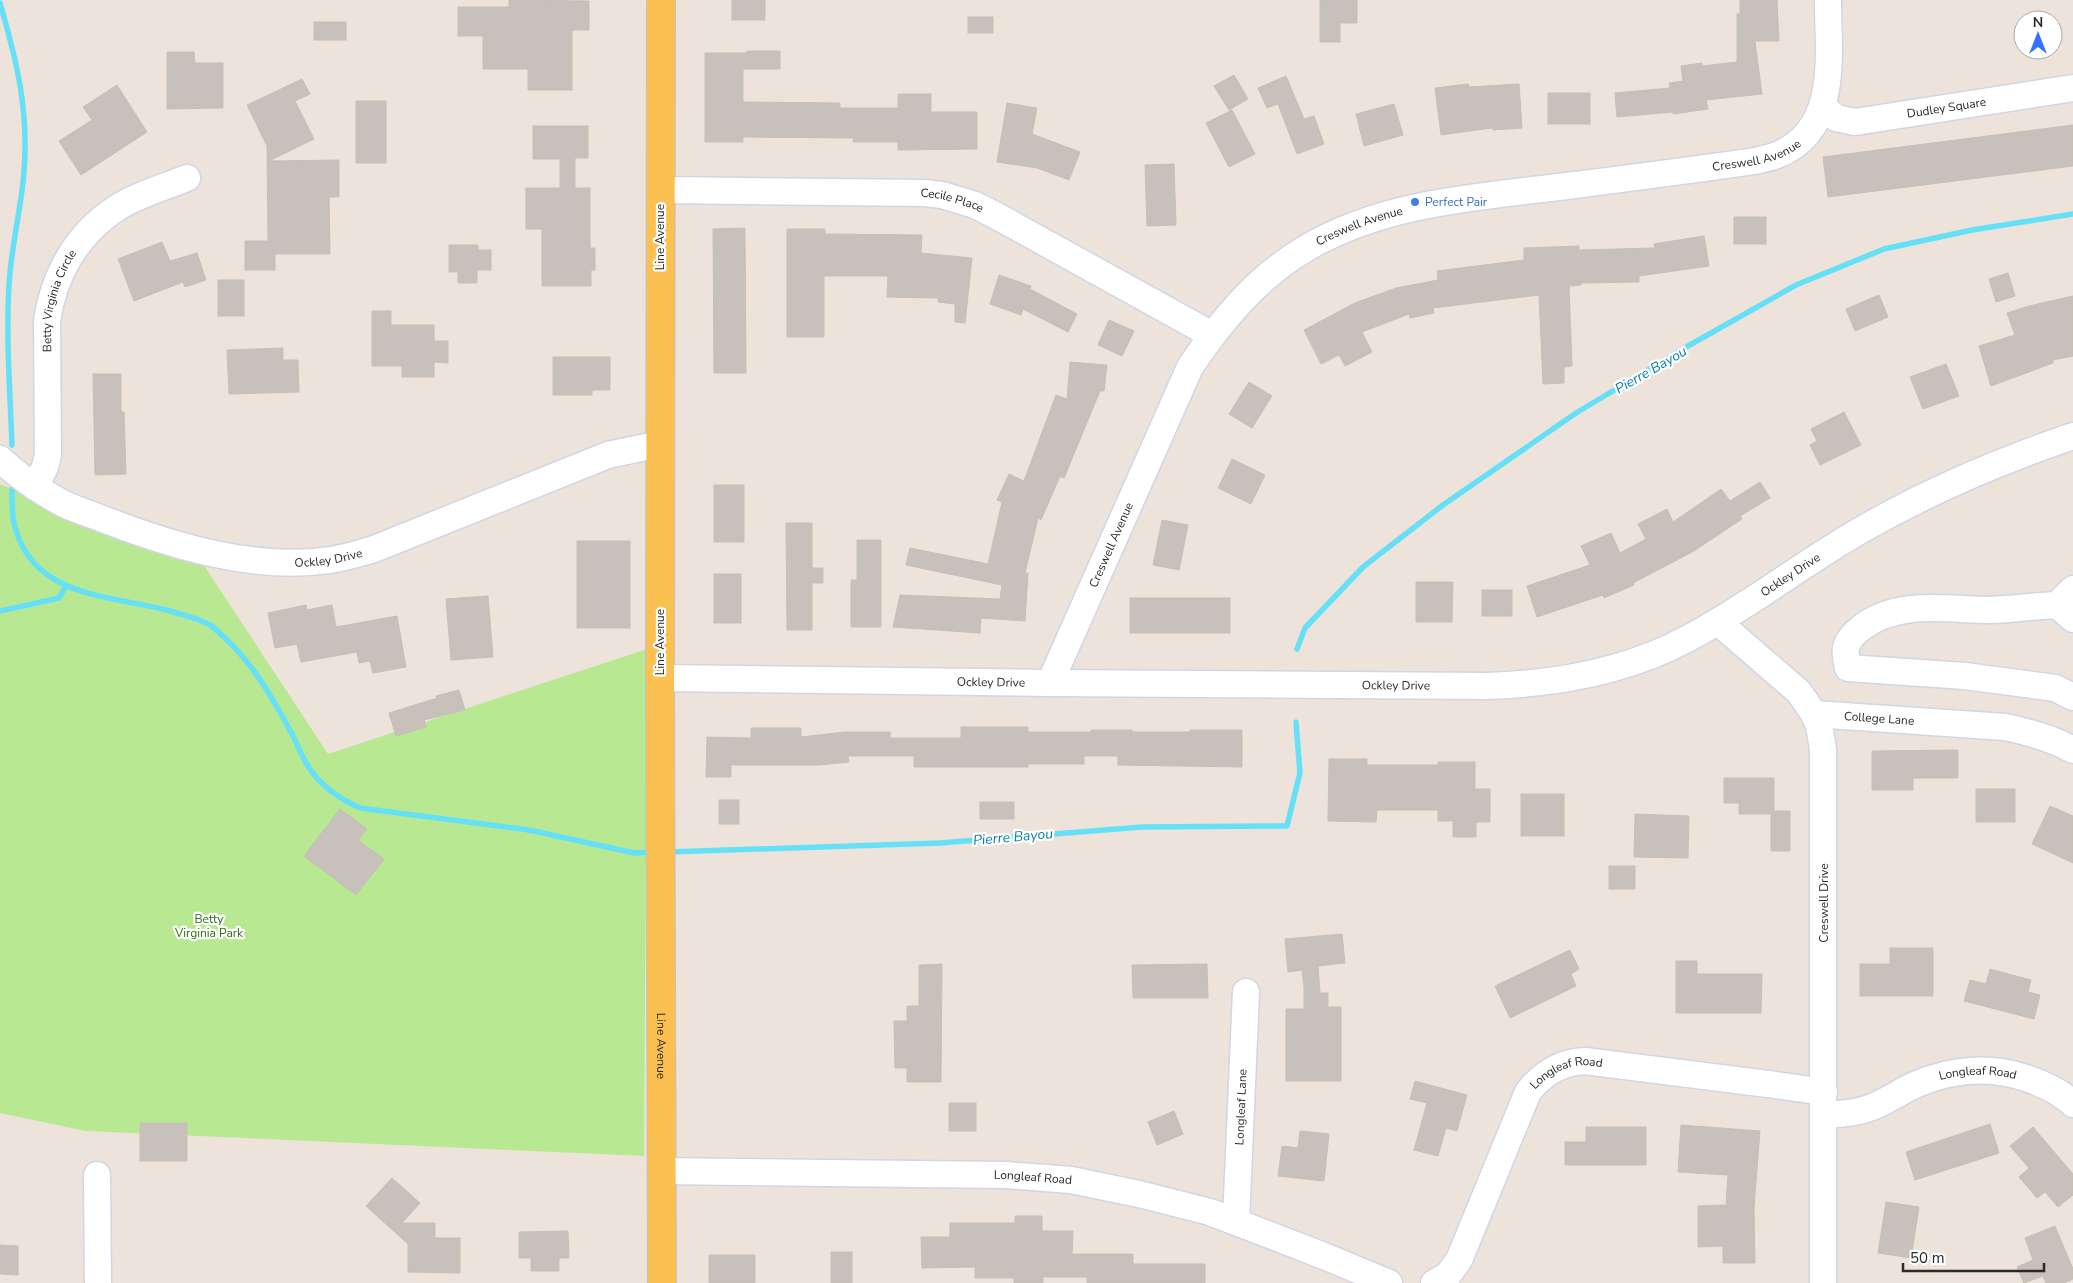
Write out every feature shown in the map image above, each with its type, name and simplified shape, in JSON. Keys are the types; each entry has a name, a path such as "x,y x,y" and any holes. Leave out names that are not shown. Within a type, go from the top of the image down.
{"main road":[{"name":"Line Avenue","path":"661,0 660,891 662,1283"}],"street":[{"name":"Creswell Avenue","path":"1050,683 1179,388 1212,335 1231,310 1266,277 1304,250 1333,234 1361,223 1436,203 1762,159 1778,155 1798,143 1814,125 1823,107 1828,77 1828,0"},
{"name":"Dudley Square","path":"1823,107 1836,118 1855,122 2073,88"},
{"name":"Betty Virginia Circle","path":"35,487 45,467 48,455 47,322 49,306 58,275 74,248 94,225 120,206 187,178"},
{"name":"Cecile Place","path":"661,190 891,192 942,196 975,206 995,215 1212,335"},
{"name":"Ockley Drive","path":"660,678 1050,683 1519,685 1573,678 1626,664 1669,648 1718,622 1862,529 1928,495 2021,454 2073,436"},
{"name":"Ockley Drive","path":"0,459 35,487 63,504 135,531 212,553 261,561 329,561 374,548 608,455 660,444"},
{"path":"2068,604 1992,610 1930,607 1898,611 1873,618 1850,637 1844,652 1848,668 1974,677 2055,688 2073,697"},
{"path":"1718,622 1798,692 1814,714"},
{"name":"College Lane","path":"1814,714 2005,727 2025,731 2062,744 2073,750"},
{"name":"Creswell Drive","path":"1814,714 1820,726 1823,749 1824,1283"},
{"name":"Longleaf Lane","path":"1236,1222 1246,992"},
{"name":"Longleaf Road","path":"1434,1283 1448,1275 1459,1260 1528,1092 1538,1079 1555,1068 1575,1062 1585,1061 1768,1084 1824,1104 1864,1110 1878,1105 1917,1084 1947,1073 1995,1071 2011,1073 2041,1084 2073,1104"},
{"name":"Longleaf Road","path":"661,1171 1006,1175 1071,1180 1139,1194 1210,1212 1389,1283"},
{"path":"97,1175 98,1283"}],"green space":[{"name":"Betty Virginia Park","path":"0,484 143,547 203,564 328,754 647,649 644,1156 86,1131 0,1113"}],"building":[{"path":"509,0 589,1 589,30 572,30 572,90 528,90 528,69 483,69 483,36 458,36 458,7 509,7"},
{"path":"732,0 765,0 765,20 732,20"},
{"path":"1320,0 1357,0 1357,23 1340,23 1340,42 1320,42"},
{"path":"1740,0 1777,0 1779,41 1755,41 1762,94 1706,100 1708,109 1673,114 1673,112 1617,117 1615,93 1670,88 1669,83 1683,81 1681,66 1737,62 1737,14 1740,14"},
{"path":"968,17 993,17 993,33 968,33"},
{"path":"314,22 346,22 346,40 314,40"},
{"path":"747,51 780,51 780,69 743,69 743,102 840,103 840,108 898,108 898,94 931,94 931,112 977,112 977,149 898,150 898,142 853,142 853,138 743,137 743,142 705,142 705,53 747,53"},
{"path":"167,52 194,52 195,63 223,63 223,108 167,109"},
{"path":"1234,75 1248,99 1229,110 1214,86"},
{"path":"1286,76 1304,119 1314,116 1324,144 1297,154 1278,104 1267,108 1258,88"},
{"path":"302,79 310,94 295,101 314,139 269,161 339,160 339,197 329,197 330,254 275,254 275,270 245,270 245,241 268,241 267,146 247,105"},
{"path":"1468,84 1469,87 1519,84 1522,128 1493,130 1492,128 1441,135 1435,88"},
{"path":"117,85 147,132 81,175 59,141 92,120 83,107"},
{"path":"1548,93 1590,93 1590,124 1548,124"},
{"path":"356,101 386,101 386,163 356,163"},
{"path":"1007,103 1037,108 1032,134 1080,152 1069,180 1037,168 997,162"},
{"path":"1394,104 1403,135 1364,146 1356,114"},
{"path":"1232,110 1255,154 1229,167 1206,123"},
{"path":"2073,125 2073,166 1828,197 1823,157"},
{"path":"533,126 588,126 588,158 575,158 575,188 590,188 590,248 595,248 595,270 591,270 591,286 542,286 542,229 526,229 526,188 560,188 560,159 533,159"},
{"path":"1174,164 1176,225 1147,226 1145,165"},
{"path":"1734,217 1766,217 1766,244 1734,244"},
{"path":"745,228 746,373 714,373 713,229"},
{"path":"787,229 825,229 825,234 922,235 921,253 972,258 965,323 955,322 955,304 938,302 938,298 887,297 888,276 824,276 824,337 787,337"},
{"path":"1704,236 1709,266 1639,276 1639,282 1581,283 1581,285 1569,286 1572,366 1564,367 1564,383 1543,384 1539,295 1433,308 1434,313 1410,318 1409,314 1362,332 1372,352 1345,366 1339,355 1321,364 1304,330 1355,303 1396,288 1438,280 1437,271 1524,260 1524,248 1579,246 1579,250 1655,248 1654,244"},
{"path":"162,242 170,261 197,253 206,280 185,287 183,282 134,301 118,259"},
{"path":"449,245 478,245 478,250 491,250 491,270 477,270 477,283 458,283 458,272 449,272"},
{"path":"2008,273 2015,296 1996,302 1989,279"},
{"path":"999,275 1031,286 1030,289 1077,314 1068,332 1023,309 1021,315 990,304"},
{"path":"218,280 244,280 244,316 218,316"},
{"path":"1879,295 1888,317 1855,331 1846,309"},
{"path":"2073,296 2073,356 2053,360 2053,363 1991,386 1979,346 2015,335 2007,313"},
{"path":"372,311 391,311 391,325 434,325 434,341 448,341 448,363 434,362 434,377 402,377 402,366 372,366"},
{"path":"1109,320 1134,331 1122,356 1098,345"},
{"path":"283,348 283,360 298,360 299,392 229,394 227,350"},
{"path":"553,357 610,357 610,390 592,390 592,395 553,395"},
{"path":"1070,362 1107,365 1104,391 1100,391 1064,478 1060,476 1041,520 1038,518 1025,573 1028,573 1025,621 981,618 980,633 893,627 900,595 1000,599 1002,585 906,565 910,548 988,564 1002,502 997,500 1009,474 1024,481 1056,395 1067,399"},
{"path":"1946,364 1959,396 1923,409 1910,377"},
{"path":"93,374 121,374 121,412 124,412 126,474 95,475"},
{"path":"1249,382 1272,396 1252,428 1229,414"},
{"path":"1844,412 1861,445 1820,465 1810,445 1817,441 1811,429"},
{"path":"1232,459 1265,475 1251,504 1218,488"},
{"path":"1760,482 1770,498 1740,516 1742,519 1694,551 1633,583 1634,585 1604,598 1603,595 1537,617 1527,586 1590,565 1581,546 1611,533 1620,553 1646,539 1638,524 1667,509 1673,522 1721,489 1730,501"},
{"path":"714,485 744,485 744,542 714,542"},
{"path":"1162,520 1188,525 1179,570 1153,565"},
{"path":"786,523 812,523 812,568 823,568 823,583 812,583 812,630 787,630"},
{"path":"857,540 881,540 881,627 851,627 851,580 857,580"},
{"path":"577,541 630,541 630,628 577,628"},
{"path":"714,574 741,574 741,623 714,623"},
{"path":"1416,582 1453,582 1452,622 1416,622"},
{"path":"1482,590 1512,590 1512,616 1482,616"},
{"path":"488,596 493,657 451,660 446,599"},
{"path":"1130,598 1230,598 1230,633 1130,633"},
{"path":"306,605 307,610 332,605 336,627 397,616 406,667 373,673 370,661 359,663 357,652 301,662 297,644 275,648 268,613"},
{"path":"459,690 465,710 424,720 426,727 396,736 389,713"},
{"path":"961,727 1028,727 1028,732 1132,730 1132,732 1190,732 1190,730 1242,730 1242,767 1118,765 1118,756 1084,756 1084,764 1028,764 1028,767 914,767 914,756 848,756 849,762 819,765 731,765 731,777 706,777 707,737 751,738 751,728 801,728 801,737 845,732 890,732 890,738 961,738"},
{"path":"1958,750 1958,778 1913,778 1913,790 1872,790 1872,751"},
{"path":"1329,759 1367,759 1367,765 1438,765 1438,762 1475,762 1475,789 1490,789 1490,822 1476,822 1476,837 1453,837 1453,821 1438,821 1438,810 1377,810 1376,822 1328,821"},
{"path":"1724,778 1774,778 1774,811 1790,811 1790,851 1771,851 1771,814 1739,814 1739,803 1724,803"},
{"path":"1976,789 2015,789 2015,822 1976,822"},
{"path":"1521,794 1564,794 1564,836 1521,836"},
{"path":"719,800 739,800 739,824 719,824"},
{"path":"980,802 1014,802 1014,819 980,819"},
{"path":"2050,806 2073,816 2073,863 2032,844"},
{"path":"340,809 367,829 358,840 384,859 356,895 304,856"},
{"path":"1635,814 1689,816 1688,858 1634,857"},
{"path":"1609,866 1635,866 1635,889 1609,889"},
{"path":"1342,934 1345,963 1318,966 1320,993 1328,993 1328,1007 1341,1007 1341,1081 1286,1081 1286,1009 1304,1009 1304,987 1302,970 1288,972 1285,939"},
{"path":"1890,948 1933,948 1933,996 1860,996 1860,964 1890,964"},
{"path":"1570,950 1579,969 1571,974 1576,986 1510,1018 1495,986"},
{"path":"1676,961 1697,961 1697,974 1762,974 1761,1013 1676,1013"},
{"path":"942,964 941,1082 907,1082 907,1068 895,1068 894,1021 907,1021 907,1006 919,1006 919,965"},
{"path":"1207,964 1208,998 1133,998 1132,965"},
{"path":"1990,969 2031,980 2028,992 2040,995 2034,1019 1964,1001 1970,980 1986,984"},
{"path":"1415,1081 1467,1095 1457,1131 1446,1128 1438,1156 1414,1150 1427,1103 1410,1099"},
{"path":"949,1103 976,1103 976,1131 949,1131"},
{"path":"1174,1111 1183,1134 1157,1145 1148,1122"},
{"path":"140,1123 187,1123 187,1161 140,1161"},
{"path":"1990,1124 1999,1153 1915,1180 1906,1152"},
{"path":"1681,1125 1760,1131 1754,1207 1755,1263 1723,1263 1723,1246 1698,1247 1698,1206 1726,1205 1728,1175 1678,1172"},
{"path":"1586,1127 1646,1127 1646,1165 1565,1165 1565,1142 1586,1142"},
{"path":"2033,1127 2073,1174 2073,1195 2058,1207 2045,1192 2037,1198 2019,1177 2029,1168 2010,1146"},
{"path":"1300,1131 1329,1134 1324,1181 1278,1176 1282,1146 1298,1148"},
{"path":"392,1178 420,1203 402,1223 435,1223 435,1238 460,1238 460,1273 408,1272 408,1244 366,1206"},
{"path":"1886,1202 1919,1207 1911,1258 1878,1253"},
{"path":"1015,1216 1042,1216 1042,1231 1073,1231 1072,1254 1133,1254 1133,1264 1205,1264 1205,1283 1087,1283 1087,1277 1043,1277 1043,1283 1014,1283 1014,1278 975,1278 975,1267 922,1268 921,1237 950,1237 950,1223 1015,1223"},
{"path":"2055,1226 2073,1269 2073,1279 2064,1283 2046,1283 2043,1276 2024,1283 2017,1267 2033,1260 2025,1238"},
{"path":"568,1231 569,1258 559,1258 559,1271 531,1271 531,1258 519,1258 519,1232"},
{"path":"0,1245 18,1246 18,1275 0,1274"},
{"path":"831,1252 852,1252 852,1283 831,1283"},
{"path":"709,1255 755,1255 755,1283 709,1283"}],"waterway":[{"path":"0,3 12,46 20,86 25,128 24,172 12,257 8,305 12,445"},
{"name":"Pierre Bayou","path":"1297,649 1305,628 1363,567 1443,505 1576,413 1688,346 1796,285 1884,249 1972,230 2073,214"},
{"path":"12,489 13,519 22,545 36,565 53,579 74,589 97,596 170,611 212,626 245,659 263,684 312,772 328,789 347,801 360,808 529,830 634,853 654,852"},
{"path":"0,611 59,598 66,586"},
{"name":"Pierre Bayou","path":"668,852 940,843 1142,827 1287,826 1300,773 1296,722"}],"place":[{"name":"Perfect Pair","path":"1415,202"}]}
